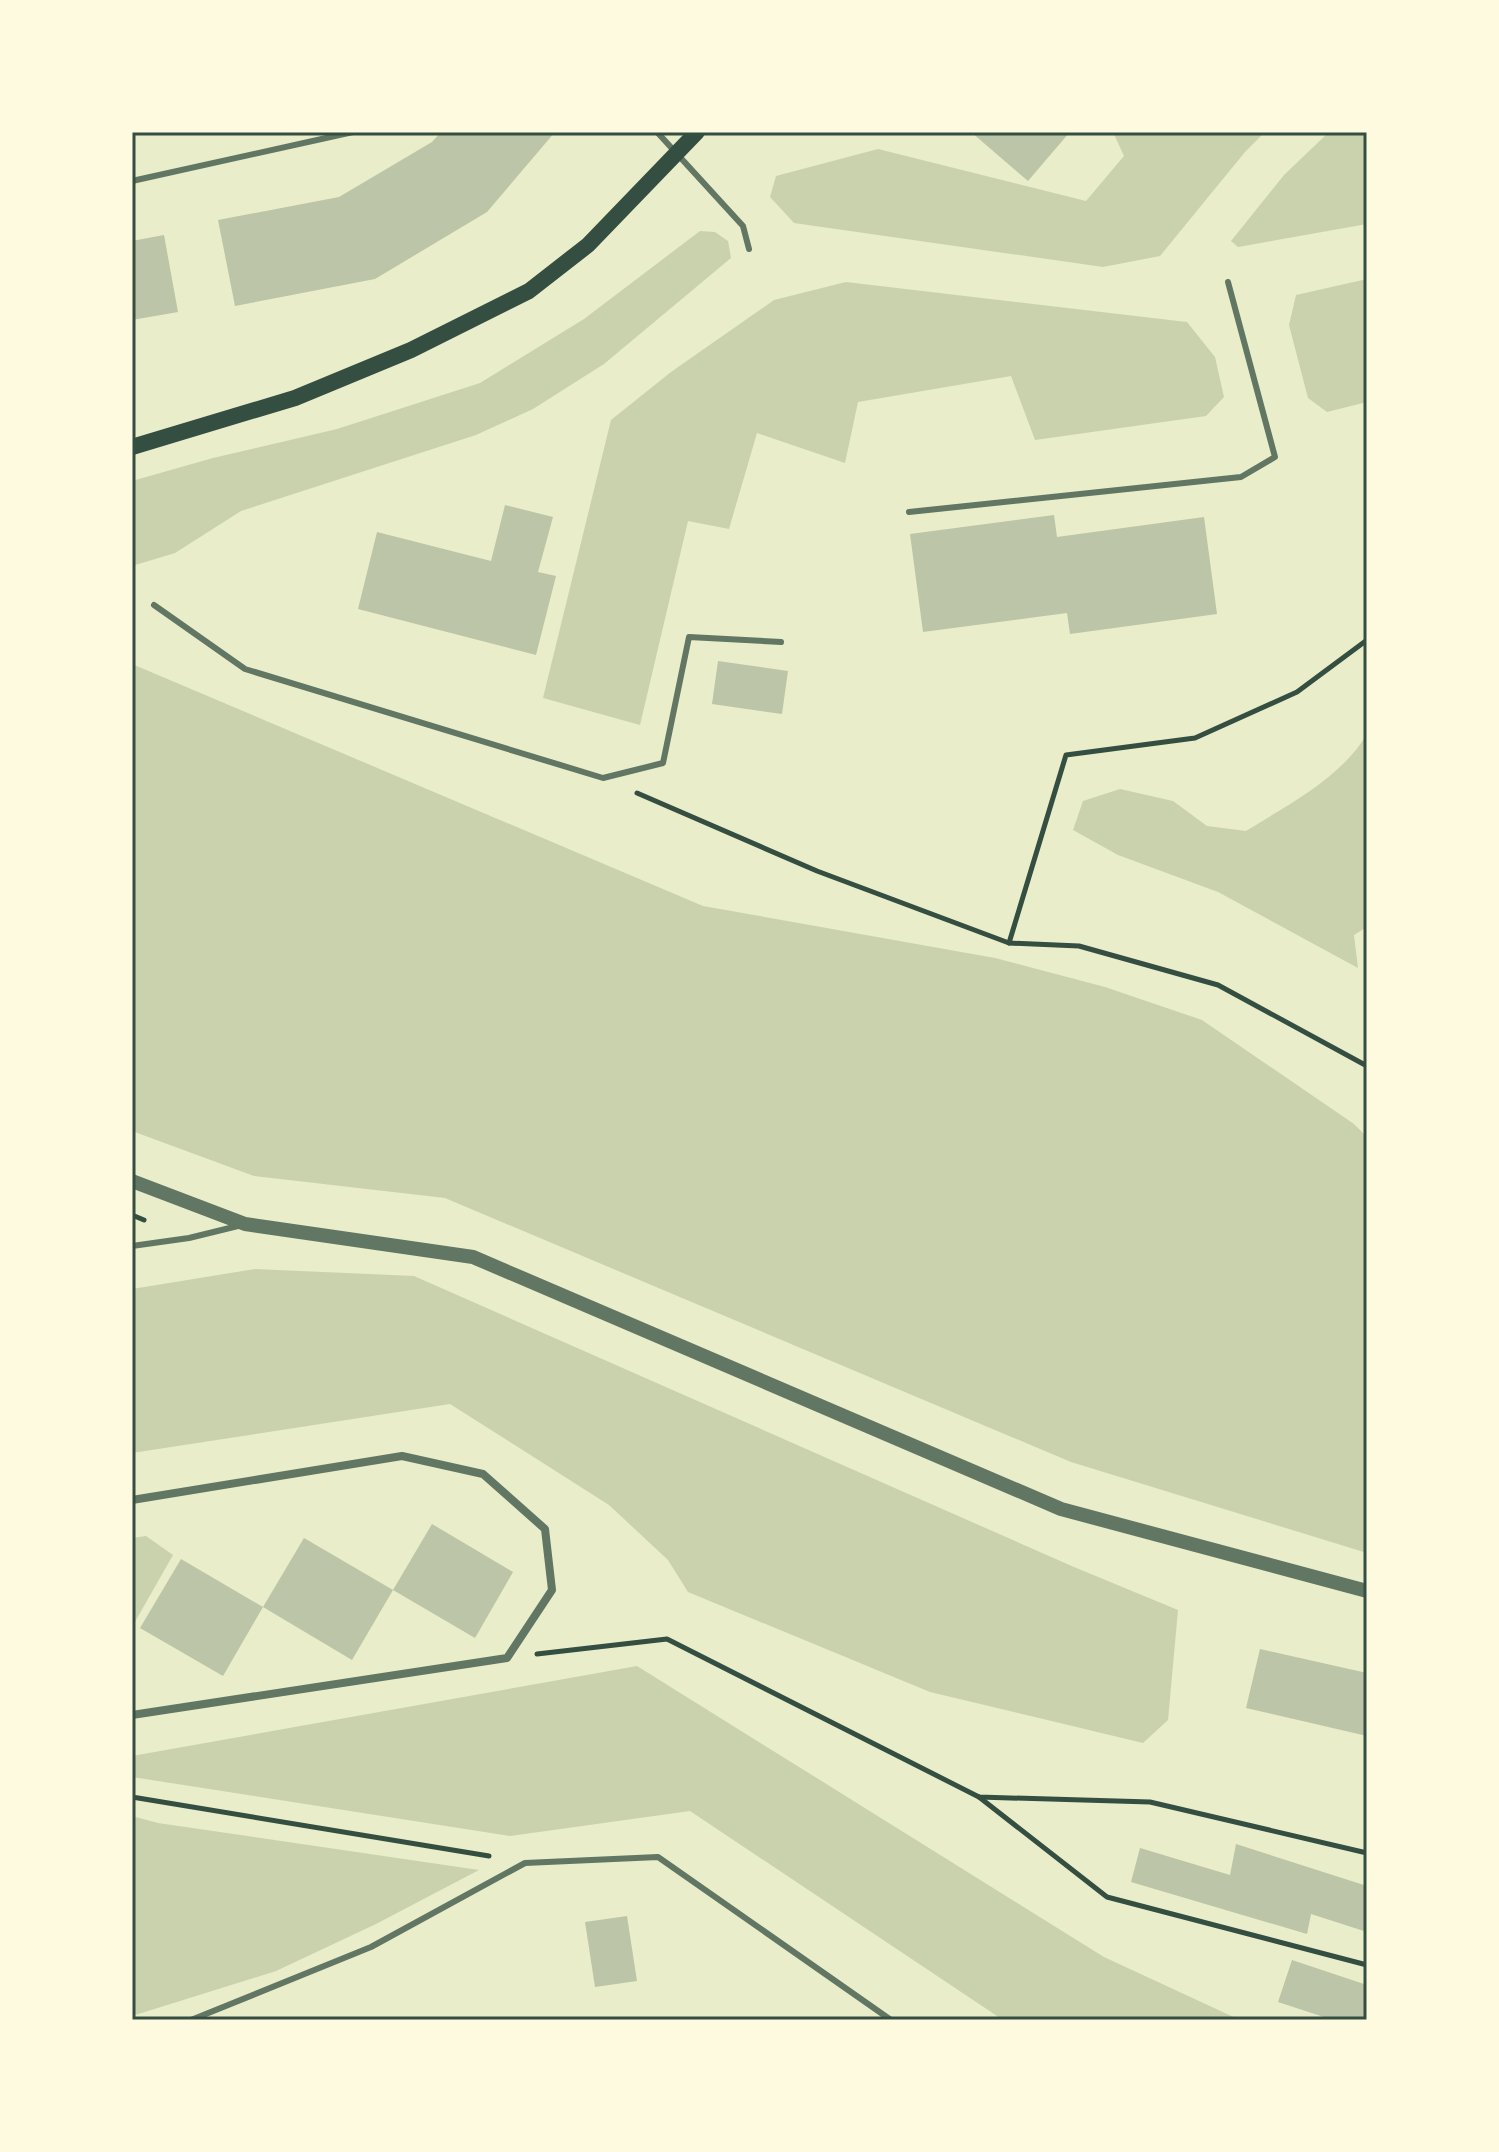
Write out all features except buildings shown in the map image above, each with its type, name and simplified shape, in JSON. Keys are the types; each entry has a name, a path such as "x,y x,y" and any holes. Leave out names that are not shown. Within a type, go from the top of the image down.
{"main road":[{"path":"132,447 295,398 411,350 529,291 588,245 697,132"}],"street":[{"path":"132,1181 245,1224 473,1257 1061,1509 1367,1591"},
{"path":"132,1500 402,1456 483,1474 545,1529 552,1590 507,1658 132,1715"}],"lane":[{"path":"132,181 353,132"},
{"path":"657,132 743,226 749,249"},
{"path":"909,512 1241,477 1275,457 1228,282"},
{"path":"154,605 245,669 603,778 663,763 689,637 781,642"},
{"path":"132,1246 189,1238 245,1224"},
{"path":"193,2020 371,1947 525,1863 658,1857 891,2020"}],"path":[{"path":"1009,943 1066,755 1195,738 1297,692 1367,640"},
{"path":"603,778 817,871 1009,943 1079,946 1218,985 1367,1066"},
{"path":"507,1658 667,1639 979,1797 1107,1897 1367,1965"},
{"path":"132,1797 525,1863"},
{"path":"979,1797 1150,1802 1367,1853"}],"green space":[{"path":"1113,132 1265,132 1160,256 1103,267 794,223 770,197 776,176 878,149 1086,201 1124,156"},
{"path":"1329,132 1363,132 1367,136 1367,224 1238,247 1231,241 1284,175"},
{"path":"700,231 715,232 728,241 731,258 604,364 533,409 476,435 241,511 175,553 132,566 132,481 337,429 480,383 584,319"},
{"path":"1367,279 1367,402 1327,412 1308,398 1289,325 1296,295"},
{"path":"846,282 1187,322 1215,357 1224,397 1206,416 1035,440 1011,376 858,402 845,463 757,433 729,529 688,521 640,725 543,698 611,420 671,372 774,300"},
{"path":"132,664 703,906 995,958 1105,987 1202,1020 1354,1124 1367,1137 1367,1553 1071,1462 445,1198 254,1176 132,1131"},
{"path":"1367,734 1367,927 1354,935 1358,968 1218,892 1118,855 1073,830 1083,801 1120,789 1173,801 1207,826 1246,831 1329,777"},
{"path":"255,1269 414,1276 1178,1610 1168,1720 1143,1743 930,1692 688,1592 668,1560 609,1505 450,1404 132,1453 132,1289"},
{"path":"146,1536 173,1555 132,1627 132,1538"},
{"path":"637,1666 1104,1957 1240,2020 1003,2020 690,1811 510,1836 132,1777 132,1756"},
{"path":"132,1816 158,1823 479,1870 376,1924 276,1971 132,2016"}]}
